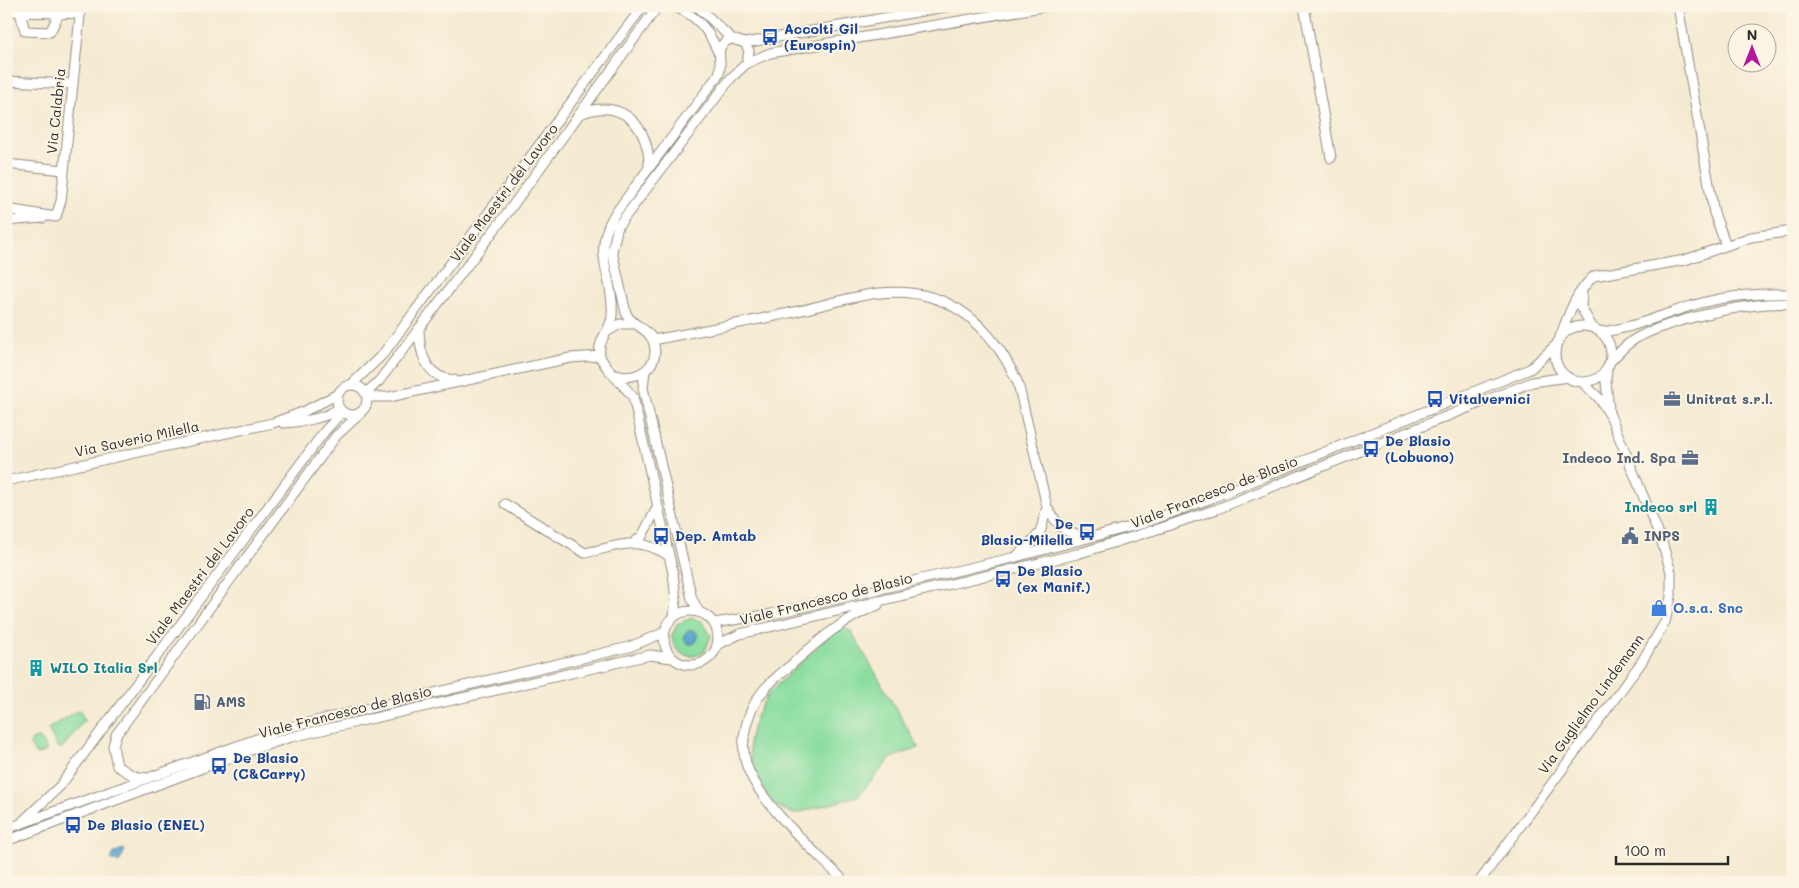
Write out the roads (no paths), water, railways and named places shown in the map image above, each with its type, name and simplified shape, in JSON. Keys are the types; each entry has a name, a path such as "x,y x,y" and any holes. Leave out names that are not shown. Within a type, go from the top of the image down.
{"street":[{"name":"Viale Maestri del Lavoro","path":"351,385 383,354 643,6"},
{"name":"Viale Maestri del Lavoro","path":"367,395 508,212 658,6"},
{"path":"672,6 694,16 705,27 718,52 721,68 719,74 614,215 604,237 603,259 613,308 612,319 600,347 600,356 603,364 616,376 632,397 669,556 676,600 674,616"},
{"path":"697,6 732,39 745,43 950,6"},
{"path":"699,612 682,612 674,616 663,633 666,651 679,663 694,665 709,659 717,645 718,638 714,623 699,612 692,599 642,388 645,371 654,357 653,340 643,328 628,320 612,251 618,226 739,69 747,63 770,53 948,25 1048,6"},
{"path":"1304,6 1331,158"},
{"path":"1678,6 1714,213 1726,245"},
{"path":"6,11 59,14 81,10"},
{"name":"Via Calabria","path":"56,217 61,201 81,10"},
{"path":"20,12 25,31 50,32 59,14"},
{"path":"718,52 723,43 732,39"},
{"path":"745,43 749,51 747,63"},
{"path":"720,62 728,69 739,69"},
{"path":"6,81 73,84"},
{"path":"579,114 595,108 609,108 633,121 647,142 649,168"},
{"path":"6,164 64,170"},
{"path":"6,209 56,217"},
{"path":"6,221 56,217"},
{"path":"1793,231 1751,237 1685,260 1594,276 1583,286 1573,303 1558,341 1556,363 1568,378 1582,382 1592,380 1622,349 1636,339 1667,327 1729,309 1793,304"},
{"path":"1583,286 1581,307 1592,328"},
{"path":"653,340 879,293 919,294 951,304 990,334 1018,383 1047,507 1055,522 1073,535 1098,536"},
{"path":"1558,341 1574,327 1592,328 1601,332 1621,330 1705,302 1753,294 1793,294"},
{"path":"608,331 620,324 635,324"},
{"path":"419,328 420,350 427,365 446,380 462,381"},
{"path":"1601,332 1610,346 1608,365"},
{"name":"Viale Francesco de Blasio","path":"714,623 772,614 1016,557 1098,536 1190,506 1530,369 1558,341"},
{"path":"389,397 367,395 360,387 351,385 343,387 338,394 341,410 351,416 389,397 570,358 600,356"},
{"name":"Via Guglielmo Lindemann","path":"1608,365 1606,382 1610,415"},
{"path":"616,376 631,378 645,371"},
{"name":"Viale Francesco de Blasio","path":"717,645 740,634 1077,554 1162,528 1218,509 1532,382 1568,378"},
{"name":"Via Guglielmo Lindemann","path":"1479,882 1641,663 1665,622 1672,597 1671,572 1662,542 1610,415 1599,398 1582,382"},
{"name":"Via Saverio Milella","path":"273,423 304,412 338,394"},
{"path":"362,412 367,395"},
{"name":"Viale Maestri del Lavoro","path":"21,824 60,786 341,410"},
{"name":"Via Saverio Milella","path":"6,481 273,423 320,417 341,410"},
{"name":"Viale Maestri del Lavoro","path":"146,778 134,776 117,766 113,746 116,735 336,436 362,412"},
{"path":"504,504 585,553 635,542 657,548 669,556"},
{"path":"635,542 642,536 658,506"},
{"path":"1016,557 1040,534 1047,507"},
{"path":"845,882 774,808 756,785 745,762 746,732 753,706 763,691 819,639 858,613 917,591"},
{"name":"Viale Francesco de Blasio","path":"6,829 290,727 628,647 663,633"},
{"name":"Viale Francesco de Blasio","path":"6,841 291,737 650,655 672,658"}],"water":[{"path":"691,630 696,632 698,637 696,642 691,644 686,642 684,637 686,632"},
{"path":"122,849 125,850 119,863 111,859 114,853"}],"place":[{"name":"Accolti Gil (Eurospin)","path":"770,37"},
{"name":"Vitalvernici","path":"1435,399"},
{"name":"Unitrat s.r.l.","path":"1672,399"},
{"name":"De Blasio (Lobuono)","path":"1371,449"},
{"name":"Indeco Ind. Spa","path":"1690,458"},
{"name":"Indeco srl","path":"1711,507"},
{"name":"De Blasio-Milella","path":"1087,532"},
{"name":"Dep. Amtab","path":"661,536"},
{"name":"INPS","path":"1630,536"},
{"name":"De Blasio (ex Manif.)","path":"1003,579"},
{"name":"O.s.a. Snc","path":"1659,608"},
{"name":"WILO Italia Srl","path":"36,668"},
{"name":"AMS","path":"202,702"},
{"name":"De Blasio (C&Carry)","path":"219,766"},
{"name":"De Blasio (ENEL)","path":"73,825"}]}
